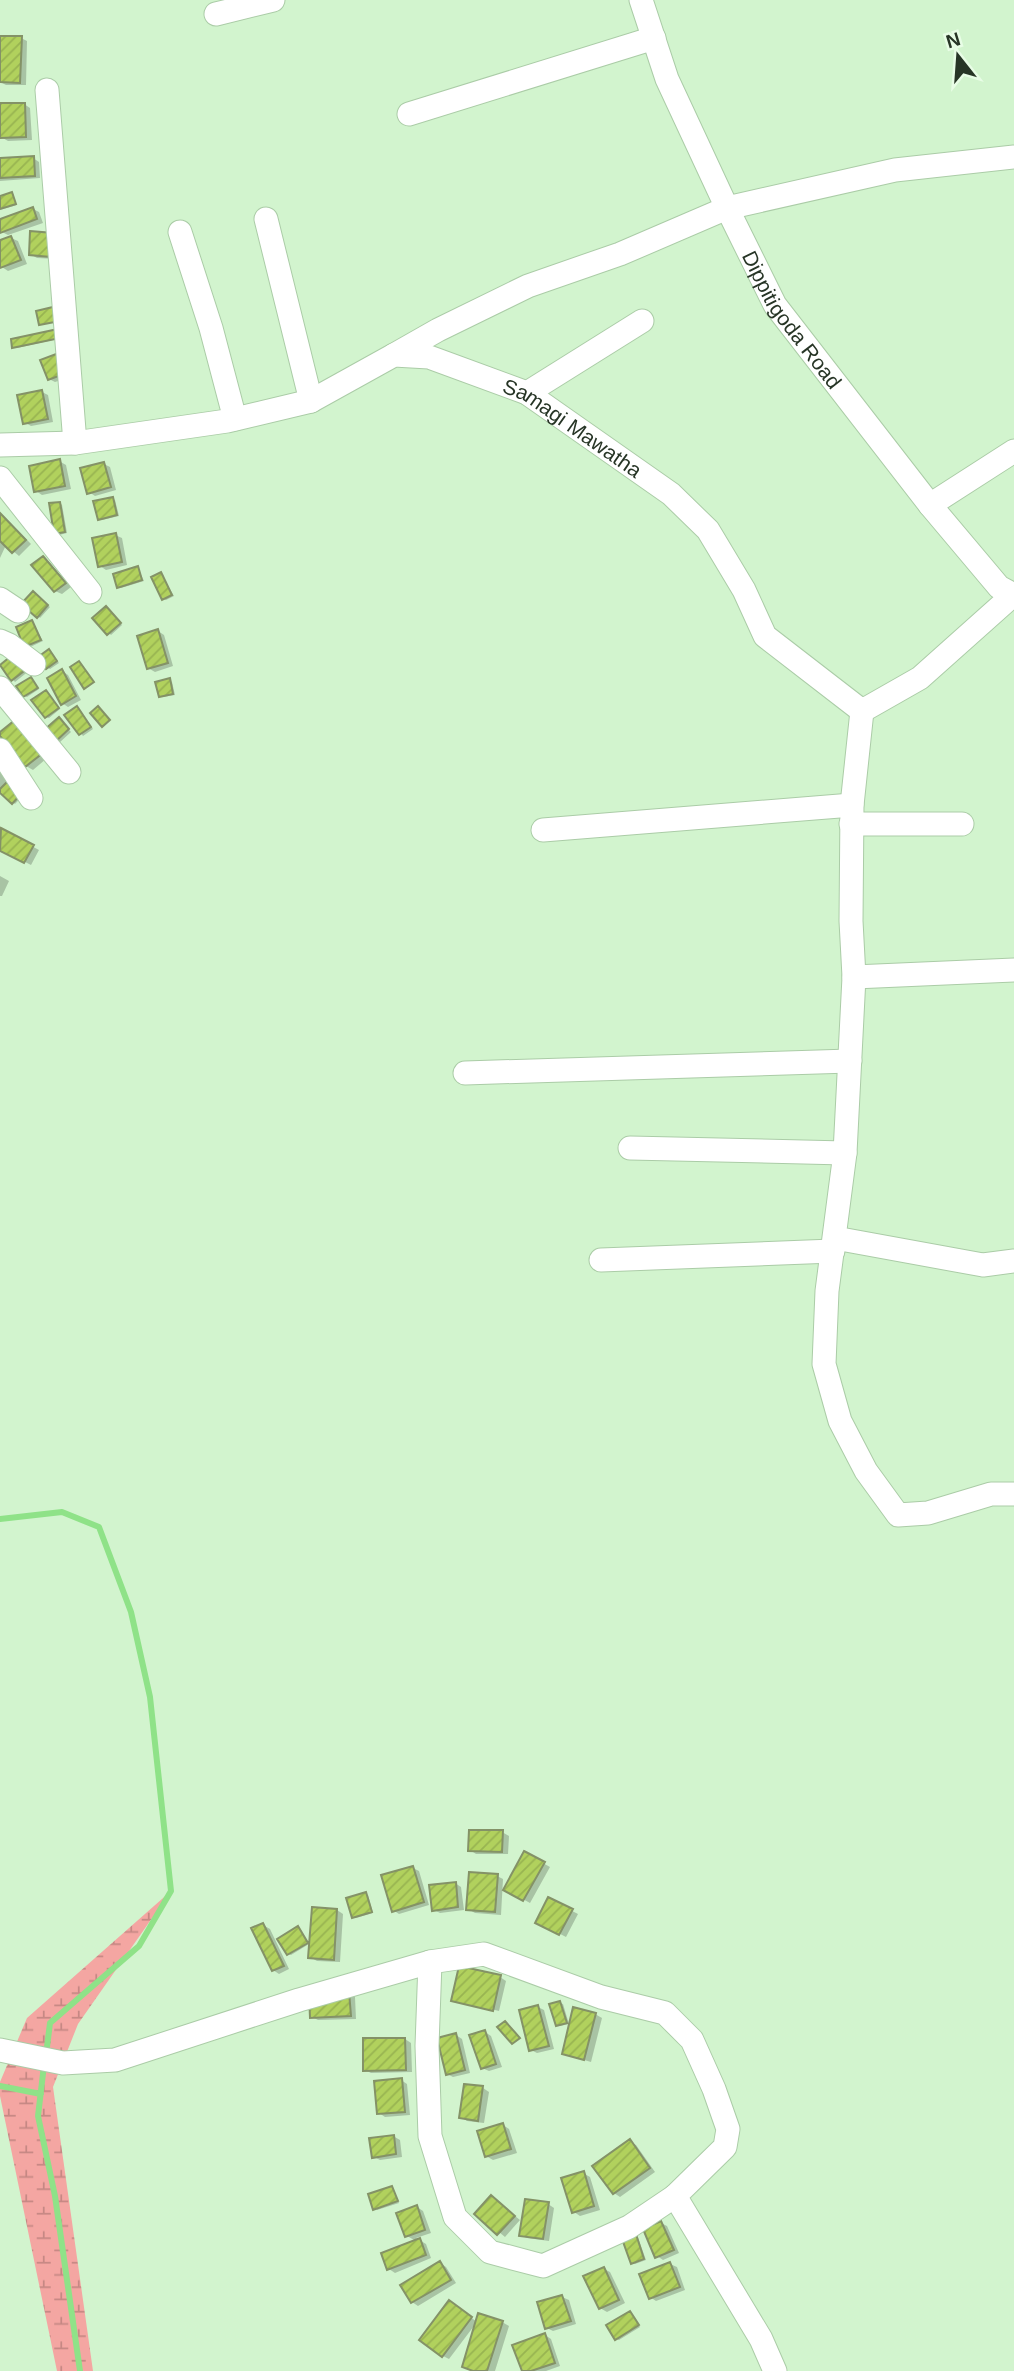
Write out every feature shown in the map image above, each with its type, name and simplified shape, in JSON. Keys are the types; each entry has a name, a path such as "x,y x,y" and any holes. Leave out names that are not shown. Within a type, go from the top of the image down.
{"street":[{"path":"216,14 273,0"},
{"name":"Dippitigoda Road","path":"641,0 667,79 775,306 930,505 999,587 1014,595"},
{"path":"409,114 654,38"},
{"path":"47,90 75,443"},
{"path":"0,445 75,443 235,419 311,401 438,330 528,286 620,254 727,208 895,170 1014,157"},
{"path":"266,219 311,401"},
{"path":"180,232 211,328 235,419"},
{"path":"527,393 642,321"},
{"name":"Samagi Mawatha","path":"394,355 429,356 527,393 671,494 708,530 744,590 765,636 862,711"},
{"path":"930,505 1014,451"},
{"path":"0,478 90,592"},
{"path":"1014,595 920,678 862,711 852,815 854,976 845,1153 827,1291 824,1364 840,1421 866,1471 898,1515 928,1513 991,1494 1014,1494"},
{"path":"0,641 34,664"},
{"path":"0,688 69,772"},
{"path":"0,750 31,798"},
{"path":"544,830 852,815 962,824"},
{"path":"854,976 1014,970"},
{"path":"465,1073 850,1061"},
{"path":"630,1148 845,1153"},
{"path":"601,1260 834,1244 983,1265 1014,1261"},
{"path":"6,2052 63,2063 115,2060 299,2000 430,1962 484,1954 601,1997 665,2013 692,2040 714,2089 728,2129 725,2147 675,2196 629,2227 543,2266 490,2252 455,2217 430,2136 427,2046 430,1962"},
{"path":"675,2196 761,2339 775,2371"}],"green space":[{"path":"171,1891 78,2024 53,2087 93,2371 57,2371 0,2096 0,2082 27,2018"}],"building":[{"path":"0,36 22,36 20,83 0,82"},
{"path":"0,103 25,103 26,137 0,138"},
{"path":"34,156 35,176 0,178 0,158"},
{"path":"12,192 16,204 0,209 0,196"},
{"path":"33,207 37,219 0,233 0,219"},
{"path":"30,231 53,233 51,257 29,255"},
{"path":"11,236 21,260 0,268 0,240"},
{"path":"57,306 60,321 39,325 36,311"},
{"path":"58,329 60,338 12,348 11,339"},
{"path":"64,351 72,371 48,380 40,360"},
{"path":"42,390 48,419 23,424 17,395"},
{"path":"60,459 65,486 34,492 29,466"},
{"path":"104,462 111,487 87,494 80,468"},
{"path":"113,497 117,515 98,520 93,501"},
{"path":"60,502 65,532 54,534 49,503"},
{"path":"0,513 26,540 12,553 0,541"},
{"path":"116,533 122,562 98,567 92,538"},
{"path":"43,556 66,583 54,592 31,565"},
{"path":"138,566 142,580 117,588 113,574"},
{"path":"161,572 172,595 162,600 151,577"},
{"path":"33,591 48,605 37,618 21,604"},
{"path":"106,606 121,623 107,635 92,618"},
{"path":"32,620 41,640 24,647 16,627"},
{"path":"158,629 168,663 147,669 137,636"},
{"path":"49,649 57,661 46,669 38,657"},
{"path":"16,652 28,668 11,681 0,665"},
{"path":"79,661 94,682 84,689 70,667"},
{"path":"62,669 76,696 61,705 47,678"},
{"path":"31,677 38,688 23,697 16,686"},
{"path":"170,678 173,694 159,697 155,682"},
{"path":"46,690 59,708 45,718 31,700"},
{"path":"77,706 91,727 79,735 64,715"},
{"path":"98,706 110,720 102,727 90,713"},
{"path":"20,716 48,749 25,767 0,736 0,732"},
{"path":"59,717 69,729 55,742 44,730"},
{"path":"14,775 27,787 12,804 0,793 0,789"},
{"path":"1,828 34,845 24,863 0,851"},
{"path":"469,1830 503,1830 502,1852 468,1851"},
{"path":"524,1851 545,1862 523,1901 503,1890"},
{"path":"413,1866 424,1902 392,1912 381,1875"},
{"path":"469,1872 498,1874 495,1912 466,1910"},
{"path":"456,1882 458,1907 432,1911 429,1885"},
{"path":"366,1892 372,1912 352,1918 346,1898"},
{"path":"548,1897 573,1909 559,1935 535,1923"},
{"path":"312,1907 337,1909 334,1960 308,1958"},
{"path":"263,1923 284,1966 272,1971 251,1928"},
{"path":"298,1926 308,1943 287,1955 277,1939"},
{"path":"459,1966 501,1975 493,2011 451,2001"},
{"path":"349,1991 351,2016 310,2018 309,1993"},
{"path":"560,2001 567,2023 556,2026 549,2004"},
{"path":"538,2005 549,2046 529,2051 519,2010"},
{"path":"573,2007 596,2013 584,2060 562,2054"},
{"path":"505,2021 520,2038 512,2044 497,2027"},
{"path":"485,2030 496,2064 481,2069 469,2035"},
{"path":"456,2033 465,2070 446,2075 437,2038"},
{"path":"363,2038 405,2038 406,2070 363,2071"},
{"path":"402,2078 405,2112 377,2114 374,2081"},
{"path":"464,2084 483,2086 478,2121 459,2118"},
{"path":"503,2123 511,2149 485,2157 477,2131"},
{"path":"394,2135 396,2154 372,2158 369,2138"},
{"path":"630,2139 650,2168 613,2194 592,2166"},
{"path":"584,2171 594,2206 572,2213 561,2178"},
{"path":"392,2186 398,2201 373,2210 368,2194"},
{"path":"491,2195 515,2216 497,2235 474,2214"},
{"path":"525,2199 549,2202 543,2239 519,2236"},
{"path":"417,2205 425,2230 405,2237 396,2213"},
{"path":"661,2221 674,2250 655,2258 643,2229"},
{"path":"635,2231 644,2259 631,2264 621,2236"},
{"path":"420,2238 426,2255 387,2270 381,2253"},
{"path":"440,2261 451,2280 411,2303 400,2285"},
{"path":"670,2262 680,2287 649,2299 639,2274"},
{"path":"604,2267 619,2300 599,2309 583,2276"},
{"path":"562,2295 571,2321 545,2329 537,2302"},
{"path":"449,2300 472,2317 442,2357 419,2340"},
{"path":"630,2311 639,2325 615,2340 606,2325"},
{"path":"478,2313 503,2321 487,2371 473,2371 462,2367"},
{"path":"545,2333 555,2363 531,2371 522,2371 512,2345"}],"waterway":[{"path":"0,1519 62,1512 99,1527 131,1612 150,1697 171,1891 139,1946 50,2023 46,2055"},
{"path":"44,2065 38,2116 55,2196 80,2371"},
{"path":"0,2086 41,2094"}]}
